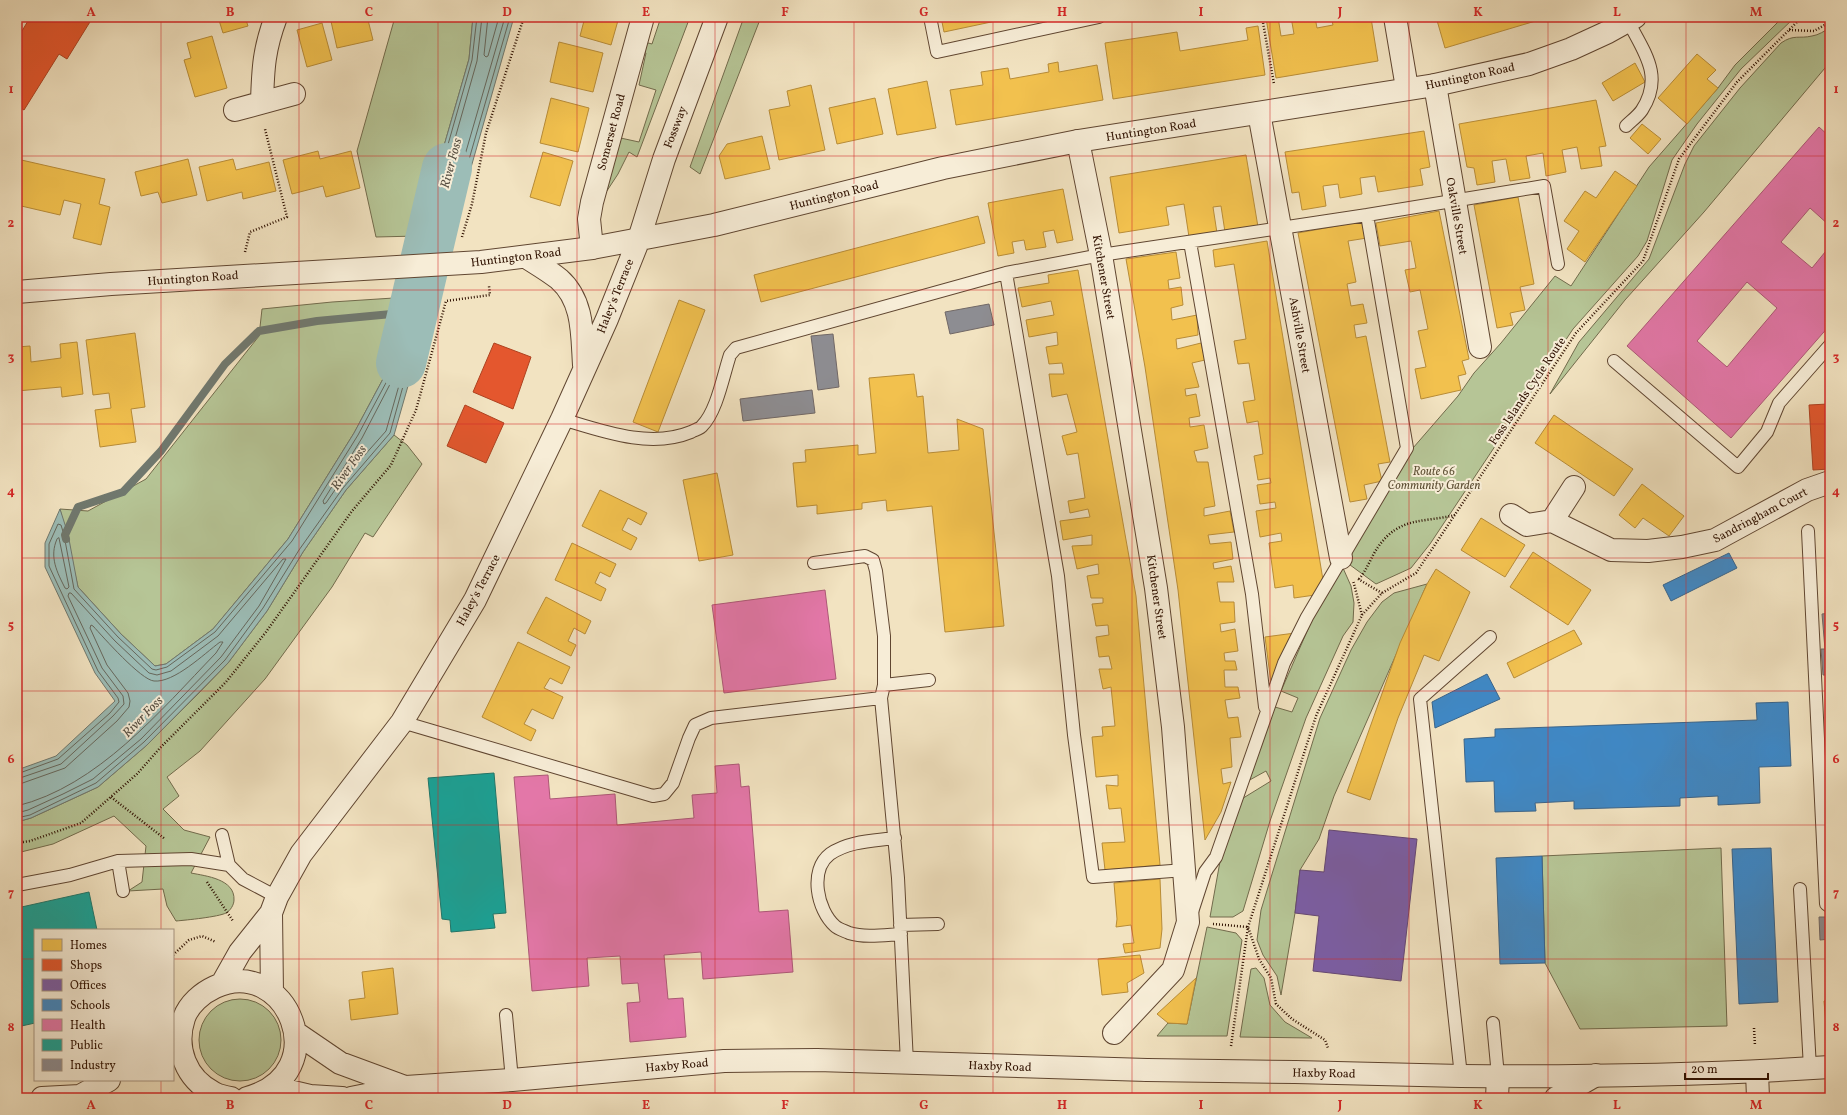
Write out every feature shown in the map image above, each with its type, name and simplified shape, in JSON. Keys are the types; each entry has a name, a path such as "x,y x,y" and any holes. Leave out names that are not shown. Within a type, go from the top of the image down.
{"street":[{"path":"262,102 263,64 268,38 276,17"},
{"name":"Somerset Road","path":"592,248 589,219 592,202 643,17"},
{"name":"Fossway","path":"639,239 658,174 716,17"},
{"path":"1395,17 1407,88"},
{"name":"Huntington Road","path":"17,292 240,275 454,264 526,257 592,248 734,220 943,168 1078,141 1269,112 1407,88 1435,85 1530,64 1571,49 1631,19"},
{"name":"Oakville Street","path":"1435,85 1480,347"},
{"path":"235,110 294,94"},
{"name":"Ashville Street","path":"1269,112 1280,227 1341,558"},
{"name":"Kitchener Street","path":"1078,141 1101,255 1156,588 1173,727 1188,922 1173,970 1114,1033"},
{"name":"Haley's Terrace","path":"222,984 244,947 274,905 301,854 402,722 475,600 562,419 608,319 639,239"},
{"path":"526,257 558,278 572,295 579,310 582,328 584,370"},
{"name":"Sandringham Court","path":"1552,521 1611,550 1648,551 1682,547 1715,540 1806,490 1830,482"},
{"path":"1511,514 1527,525 1552,521 1574,487"},
{"name":"Haley's Terrace","path":"272,993 274,905"},
{"path":"231,1098 214,1094 199,1084 188,1070 181,1053 179,1025 193,1003 206,991 222,984 239,982 256,985 272,993 284,1004 292,1018 296,1034 295,1054 287,1073 272,1087 260,1094 247,1098"},
{"name":"Haxby Road","path":"296,1034 340,1063 406,1087 452,1091 512,1080 724,1061 817,1060 1147,1070 1338,1072 1462,1076 1757,1072 1820,1068"},
{"path":"1757,1072 1758,1098"},
{"name":"Haxby Road","path":"1556,1098 1596,1075"},
{"path":"1497,1098 1498,1076"},
{"path":"43,1098 86,1097 108,1081"},
{"path":"272,1087 310,1096 342,1098"},
{"name":"Haxby Road","path":"351,1098 406,1087"}],"lane":[{"path":"930,17 937,52 1099,17"},
{"path":"1626,126 1642,111 1652,90 1653,82 1652,72 1646,54 1631,19"},
{"path":"562,419 604,432 648,438 669,438 683,435 702,427 712,409 730,355 736,348 1006,273 1101,255 1280,227 1367,215 1544,186 1558,264"},
{"path":"1188,922 1206,872 1216,856 1266,710 1284,663 1307,617 1407,448 1367,215"},
{"path":"1190,242 1252,594 1266,710"},
{"path":"1006,273 1058,576 1074,735 1093,877 1185,870"},
{"path":"1614,361 1738,466 1766,432 1780,403 1830,344"},
{"path":"1808,531 1826,904 1830,907"},
{"path":"814,563 865,556 873,560 876,571 884,636 884,685 881,698 895,838 907,1063"},
{"path":"1462,1076 1420,700 1490,637"},
{"path":"884,685 929,680"},
{"path":"402,722 653,796 664,794 673,783 688,738 695,726 711,718 881,698"},
{"path":"222,835 229,865 274,905"},
{"path":"895,838 850,844 829,855 820,866 817,882 820,900 826,914 835,926 850,933 868,936 938,924"},
{"path":"17,885 70,875 118,861 191,859 229,865"},
{"path":"118,861 123,891"},
{"path":"1800,889 1820,1068"},
{"path":"506,1015 512,1080"},
{"path":"1493,1023 1498,1076"}],"path":[{"path":"462,235 472,204 486,134 524,17"},
{"path":"1262,17 1269,112"},
{"name":"Foss Islands Cycle Route","path":"1233,1032 1248,928 1316,716 1362,615 1382,593 1416,573 1576,333 1643,261 1680,159 1737,82 1802,17"},
{"path":"1789,30 1814,31 1830,22"},
{"path":"240,275 250,232 286,218 265,130 262,102"},
{"path":"17,843 30,841 81,823 137,774 160,748 226,682 266,632 352,511 391,465 416,410 446,301 490,295"},
{"path":"1359,579 1378,547 1399,526 1421,520 1437,519 1456,515"},
{"path":"1362,615 1352,575 1382,593"},
{"path":"112,797 191,859 244,947"},
{"path":"1188,922 1248,928 1259,959 1271,978 1276,1004 1292,1019 1325,1040 1338,1072"},
{"path":"174,954 189,940 202,936 244,947"}],"green space":[{"path":"395,17 473,17 469,59 418,236 376,237 357,151"},
{"path":"661,17 690,17 637,157 629,152 618,174 597,206 616,137 639,142 656,90 639,85 646,53 636,50 637,40 652,44"},
{"path":"744,17 761,17 700,174 690,167"},
{"name":"Route 66 Community Garden","path":"1783,17 1795,17 1741,69 1697,124 1672,160 1647,241 1638,256 1573,329 1430,544 1411,568 1376,584 1346,562 1413,448 1458,396 1474,373 1501,343 1555,276 1571,286 1649,167 1718,88 1735,65"},
{"path":"1830,28 1830,62 1704,212 1625,300 1550,394 1579,342 1649,259 1685,164 1694,146 1740,88 1781,43 1793,38 1819,34"},
{"path":"409,297 391,364 354,433 288,539 213,629 166,664 155,666 121,634 78,587 60,509 88,511 146,479 259,336 262,309 332,302"},
{"path":"394,435 407,445 422,464 373,537 365,533 332,587 265,679 200,751 167,777 179,796 163,809 184,830 210,837 191,873 211,877 225,883 230,887 234,900 233,906 229,911 216,916 176,921 167,906 163,889 128,891 142,882 146,846 114,816 53,844 17,853 17,822 31,818 98,787 147,745 228,663 267,611 303,552 346,490"},
{"path":"1343,568 1351,586 1354,603 1353,622 1343,636 1306,718 1270,821 1243,911 1233,917 1210,917 1221,856 1240,800 1271,781 1266,771 1246,782 1275,707 1292,712 1298,698 1281,691 1312,620"},
{"path":"1427,584 1334,796 1319,839 1300,870 1295,913 1281,995 1277,976 1263,955 1257,940 1261,910 1320,718 1351,650 1367,622 1382,602 1394,593"},
{"path":"1721,848 1727,1026 1580,1029 1545,963 1542,856"},
{"path":"1207,927 1236,933 1242,940 1227,1036 1157,1036 1168,1023 1187,1024"},
{"path":"1256,968 1264,978 1270,1005 1285,1022 1312,1038 1240,1037 1251,969"},
{"path":"240,999 256,1002 269,1011 278,1024 281,1040 278,1056 269,1069 256,1078 240,1081 224,1078 211,1069 202,1056 199,1040 202,1024 211,1011 224,1002"}],"water":[{"path":"473,17 514,17 452,234 418,236 469,59"},
{"path":"434,295 394,435 346,490 303,552 267,611 228,663 147,745 98,787 31,818 17,822 17,770 56,756 115,701 95,673 45,567 45,543 60,509 68,534 78,587 121,634 155,666 166,664 213,629 288,539 354,433 391,364 409,297"}],"building: Homes":[{"path":"218,17 245,17 248,26 223,33"},
{"path":"330,17 381,17 368,20 373,40 337,48"},
{"path":"585,17 619,17 611,45 580,36"},
{"path":"941,17 1010,17 1010,18 944,32"},
{"path":"1278,17 1281,36 1294,34 1291,17 1315,17 1317,28 1333,25 1331,17 1360,17 1360,20 1371,18 1378,61 1276,78 1266,18"},
{"path":"1436,17 1549,17 1445,48"},
{"path":"322,23 332,60 307,67 297,30"},
{"path":"1258,26 1265,75 1113,99 1105,43 1177,32 1180,51 1248,40 1246,28"},
{"path":"212,36 227,88 195,97 184,60 191,58 187,43"},
{"path":"559,42 603,53 593,92 550,82"},
{"path":"1697,54 1716,70 1707,79 1718,88 1687,124 1658,98"},
{"path":"1058,62 1059,72 1097,65 1103,100 956,125 950,90 983,85 981,72 1008,68 1010,79 1049,72 1048,64"},
{"path":"1635,63 1645,82 1613,101 1602,83"},
{"path":"927,81 936,128 897,135 888,89"},
{"path":"811,85 825,150 779,160 769,110 790,106 787,91"},
{"path":"551,98 589,108 578,152 540,143"},
{"path":"875,98 883,134 837,144 829,108"},
{"path":"1596,100 1606,146 1599,147 1602,166 1581,169 1577,147 1562,150 1566,172 1546,176 1543,153 1526,156 1530,178 1510,181 1506,159 1492,161 1495,182 1477,185 1474,168 1467,167 1459,124"},
{"path":"1642,124 1661,139 1648,154 1630,138"},
{"path":"1424,131 1430,167 1420,169 1423,185 1378,192 1375,176 1360,178 1362,194 1340,198 1338,184 1323,186 1326,206 1302,210 1299,192 1292,193 1285,152"},
{"path":"762,136 770,169 725,179 719,156 727,144"},
{"path":"318,151 320,159 351,151 360,188 326,197 323,186 292,194 283,160"},
{"path":"543,152 573,161 560,206 530,197"},
{"path":"1246,155 1258,227 1225,232 1221,206 1213,207 1217,233 1189,237 1184,204 1166,207 1169,225 1119,233 1110,177"},
{"path":"17,159 105,179 99,204 110,207 101,245 73,238 81,204 64,200 60,215 17,205"},
{"path":"188,159 197,195 162,203 158,192 141,196 135,172"},
{"path":"233,159 236,170 269,162 276,191 243,199 242,192 207,201 199,167"},
{"path":"1615,171 1637,186 1585,262 1567,249 1579,231 1564,221 1585,191 1596,198"},
{"path":"1063,189 1073,240 1057,243 1054,230 1043,232 1046,247 1026,250 1024,240 1012,242 1014,253 998,256 988,203"},
{"path":"1518,197 1534,284 1520,287 1525,310 1510,313 1513,325 1497,328 1474,205"},
{"path":"1439,211 1469,359 1462,361 1466,374 1458,376 1461,390 1421,399 1415,369 1426,367 1418,331 1428,329 1420,290 1410,292 1405,270 1416,268 1411,241 1380,246 1376,223"},
{"path":"978,216 985,243 761,302 754,275"},
{"path":"1364,221 1367,238 1348,241 1356,282 1347,284 1351,306 1363,304 1367,323 1354,325 1356,338 1366,336 1390,462 1378,464 1382,481 1364,485 1367,499 1350,502 1298,233"},
{"path":"1267,241 1323,580 1315,595 1294,598 1293,585 1275,588 1269,543 1282,541 1281,533 1260,537 1256,511 1276,508 1275,502 1260,504 1257,485 1271,483 1270,478 1258,480 1254,456 1263,454 1258,421 1247,423 1243,402 1255,400 1249,363 1238,364 1234,341 1246,339 1234,264 1215,267 1213,250"},
{"path":"1176,252 1180,278 1168,280 1169,289 1181,287 1183,305 1171,308 1172,320 1197,315 1198,335 1176,339 1177,349 1201,343 1205,360 1192,363 1199,387 1185,389 1186,396 1196,394 1200,416 1189,418 1190,427 1204,425 1208,448 1194,451 1197,462 1208,462 1215,506 1204,508 1204,516 1230,511 1234,532 1208,535 1210,544 1231,542 1233,559 1213,563 1214,569 1231,566 1234,582 1217,582 1220,602 1234,602 1235,622 1220,624 1221,632 1235,629 1238,651 1224,653 1225,661 1235,661 1237,670 1224,670 1225,687 1238,687 1240,698 1225,700 1228,718 1238,717 1241,737 1230,738 1232,767 1221,769 1223,784 1231,782 1221,812 1205,840 1178,590 1145,367 1126,259"},
{"path":"1078,270 1136,596 1160,865 1105,870 1102,843 1125,842 1121,808 1109,809 1106,785 1118,786 1118,775 1096,777 1092,737 1103,736 1102,727 1115,726 1111,687 1103,689 1099,669 1112,669 1109,656 1099,657 1096,637 1109,635 1108,625 1096,626 1092,604 1103,603 1103,598 1091,598 1087,576 1099,574 1098,564 1077,569 1072,546 1092,545 1092,535 1063,540 1060,521 1090,517 1088,509 1070,513 1068,501 1085,498 1078,453 1067,455 1062,436 1077,432 1067,394 1052,397 1049,374 1064,374 1062,363 1049,364 1046,347 1058,345 1057,332 1029,337 1026,320 1054,315 1051,301 1022,307 1018,288 1049,283 1048,275"},
{"path":"679,300 705,310 658,432 633,422"},
{"path":"135,333 145,407 131,409 136,442 100,447 95,410 111,408 109,393 93,395 86,340"},
{"path":"77,342 83,394 62,397 61,387 17,391 17,347 30,346 31,362 61,358 60,344"},
{"path":"914,374 917,397 923,396 928,453 959,450 957,419 983,429 1004,626 945,632 932,506 887,511 886,500 862,503 862,509 817,514 817,505 797,507 793,463 806,462 805,450 858,445 858,455 876,453 869,378"},
{"path":"1554,415 1633,469 1614,496 1535,443"},
{"path":"717,473 733,555 699,561 683,480"},
{"path":"1642,484 1684,516 1669,536 1643,518 1635,528 1619,515"},
{"path":"600,490 647,513 641,525 628,518 622,530 637,538 631,550 582,526"},
{"path":"1481,518 1525,545 1505,577 1461,550"},
{"path":"572,543 616,564 610,577 600,572 595,583 606,589 601,601 555,580"},
{"path":"1533,552 1591,590 1568,625 1510,587"},
{"path":"1436,569 1470,592 1439,661 1424,655 1398,718 1370,800 1347,792 1400,643 1427,584"},
{"path":"546,597 591,621 585,634 574,628 568,641 576,645 571,656 527,633"},
{"path":"1574,630 1582,644 1514,678 1507,663"},
{"path":"1295,633 1271,683 1265,637"},
{"path":"518,642 570,667 562,684 550,678 544,688 563,697 553,719 532,709 524,724 536,730 531,741 482,717"},
{"path":"1160,879 1162,929 1160,948 1125,953 1123,944 1134,943 1131,925 1116,927 1117,919 1114,883"},
{"path":"1140,955 1144,973 1127,983 1128,992 1102,995 1098,959"},
{"path":"393,968 398,1014 351,1020 349,1000 365,998 362,972"},
{"path":"1196,978 1187,1024 1168,1023 1157,1014"},
{"path":"1830,1000 1830,1036 1827,1037 1824,1001"}],"building: Shops":[{"path":"23,17 93,17 67,59 59,54 24,110 17,106 17,39 28,21"},
{"path":"494,343 531,357 513,409 473,392"},
{"path":"1827,386 1830,386 1830,469 1813,470 1809,405 1828,404"},
{"path":"465,405 504,423 486,463 447,446"}],"building: Offices":[{"path":"1329,830 1417,839 1401,981 1313,971 1319,916 1295,913 1300,870 1324,872"}],"building: Schools":[{"path":"1729,553 1737,568 1671,601 1663,585"},
{"path":"1487,674 1500,699 1435,728 1432,702"},
{"path":"1788,702 1791,766 1759,767 1760,803 1718,805 1718,796 1680,798 1680,806 1574,809 1574,801 1535,803 1536,811 1495,812 1494,781 1466,782 1464,739 1495,737 1495,729 1757,720 1756,703"},
{"path":"1771,848 1778,1002 1739,1004 1732,849"},
{"path":"1542,856 1545,963 1500,964 1496,858"}],"building: Health":[{"path":"1819,127 1830,137 1830,226 1810,208 1781,242 1812,268 1830,246 1830,325 1731,438 1627,346","holes":["1747,282 1777,308 1727,367 1697,341"]},
{"path":"825,590 836,679 724,693 712,605"},
{"path":"739,764 741,787 749,786 759,912 788,910 793,972 703,979 701,952 664,955 668,999 683,998 686,1037 630,1042 627,1003 640,1002 638,983 622,984 620,956 587,958 589,986 532,991 514,777 548,775 550,799 615,794 617,825 694,818 692,795 717,793 715,766"}],"building: Public":[{"path":"494,773 506,913 493,914 495,928 451,932 450,920 442,919 428,778"},
{"path":"89,892 97,929 34,929 34,1023 17,1027 17,908"}],"building: Industry":[{"path":"989,304 994,325 950,334 945,312"},
{"path":"833,334 839,387 818,390 811,336"},
{"path":"812,390 815,413 743,421 740,399"},
{"path":"1830,613 1830,712 1828,675 1823,675 1821,649 1825,649 1822,614"},
{"path":"1827,737 1830,737 1829,772"},
{"path":"1819,917 1830,917 1830,939 1820,940"}],"waterway":[{"name":"River Foss","path":"401,363 447,168"},
{"path":"66,539 65,535 78,507 123,492 161,451 225,364 259,331 317,321 413,312"}]}
